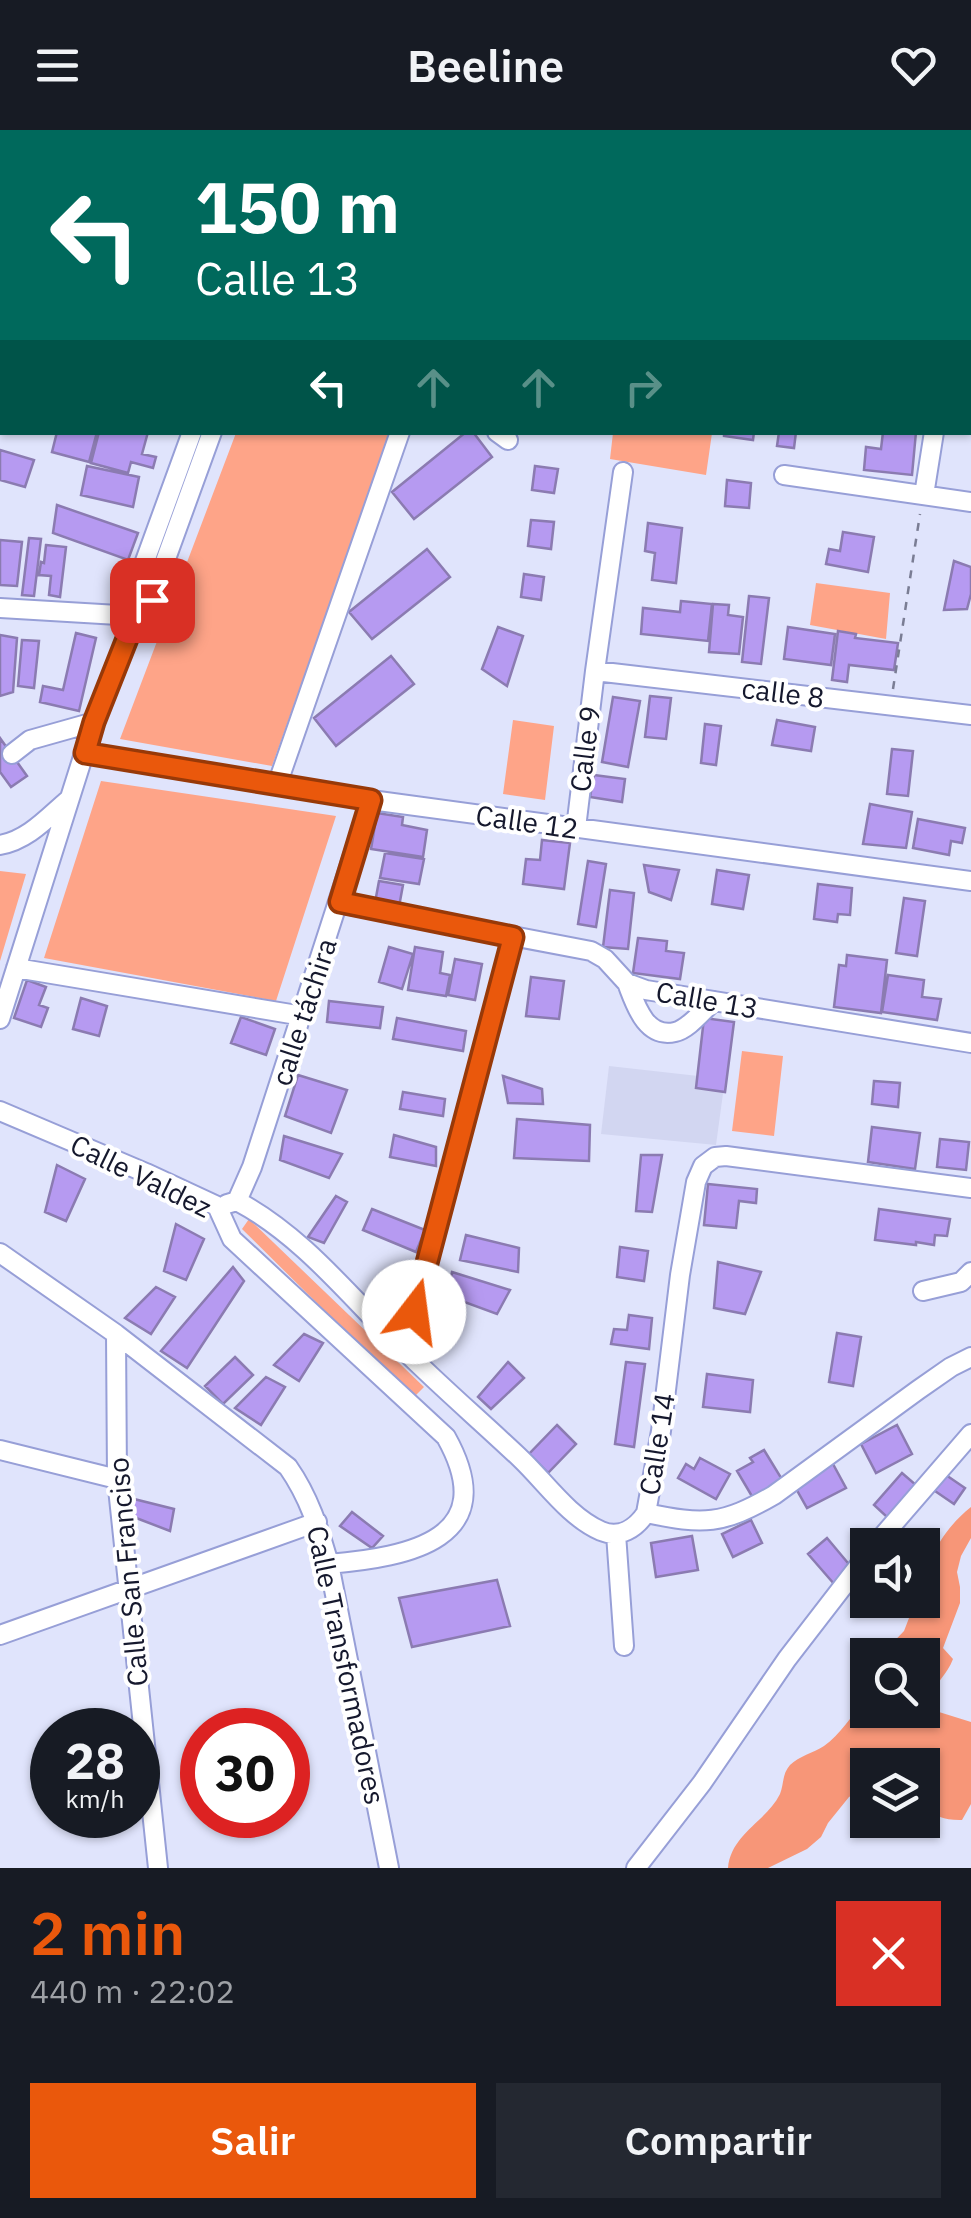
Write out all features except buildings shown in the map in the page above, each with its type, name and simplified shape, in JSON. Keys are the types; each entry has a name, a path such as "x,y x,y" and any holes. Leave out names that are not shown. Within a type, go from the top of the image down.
{"street":[{"path":"136,616 133,594 191,435"},
{"path":"0,1019 94,722 136,616 152,600 211,435"},
{"path":"277,785 399,435"},
{"path":"924,495 934,435"},
{"name":"Calle 9","path":"576,828 623,472"},
{"path":"784,475 971,502"},
{"path":"0,608 136,616"},
{"name":"calle 8","path":"595,670 971,714"},
{"path":"12,754 30,740 94,722"},
{"name":"Calle 12","path":"85,753 371,800 971,881"},
{"path":"0,844 14,842 37,828 68,800"},
{"name":"calle táchira","path":"237,1202 303,1016 371,800"},
{"name":"Calle 13","path":"340,902 590,951 605,959 627,983 646,990 971,1043"},
{"path":"404,1350 513,937"},
{"path":"16,968 303,1016"},
{"path":"627,983 646,1024 659,1030 674,1033 714,1001"},
{"name":"Calle Valdez","path":"0,1111 217,1206 232,1239 446,1437 460,1462 465,1494 459,1518 434,1541 402,1554 329,1564"},
{"name":"Calle 14","path":"616,1534 639,1523 646,1513 661,1431 680,1275 696,1182 703,1166 715,1156 726,1156 971,1188"},
{"path":"217,1206 237,1202 267,1217 325,1268 404,1350 578,1517 602,1532 616,1534 624,1646"},
{"name":"Calle Transformadores","path":"0,1253 116,1334 288,1467 303,1489 329,1564 389,1868"},
{"path":"922,1291 961,1282 971,1272"},
{"name":"Calle San Franciso","path":"116,1334 117,1479 158,1868"},
{"path":"646,1513 706,1522 755,1506 951,1367 971,1357"},
{"path":"890,1528 971,1434"},
{"path":"0,1450 117,1479"},
{"path":"0,1634 317,1522"},
{"path":"636,1868 850,1577"}],"path":[{"path":"890,706 924,495"}],"shaded area":[{"path":"235,435 390,435 272,766 120,739"},
{"path":"613,435 712,435 706,475 610,459"},
{"path":"816,583 890,593 886,639 810,625"},
{"path":"513,720 554,726 545,800 503,794"},
{"path":"101,781 336,816 276,1001 44,958"},
{"path":"0,871 26,874 0,961"},
{"path":"742,1051 783,1056 774,1136 732,1131"},
{"path":"609,1066 725,1079 716,1145 601,1134"},
{"path":"249,1219 424,1387 413,1398 242,1229"},
{"path":"971,1507 971,1538 957,1572 960,1603 943,1648 953,1659 940,1680 940,1638 897,1638 909,1618 940,1618 940,1543"},
{"path":"940,1712 971,1722 971,1804 962,1820 940,1816 940,1748 850,1748 850,1796 821,1837 807,1849 768,1868 728,1868 735,1846 774,1804 790,1765 835,1736 850,1718 850,1728 940,1728"}],"route":[{"path":"152,600 136,616 85,753 371,800 340,902 513,937 414,1312"}]}
